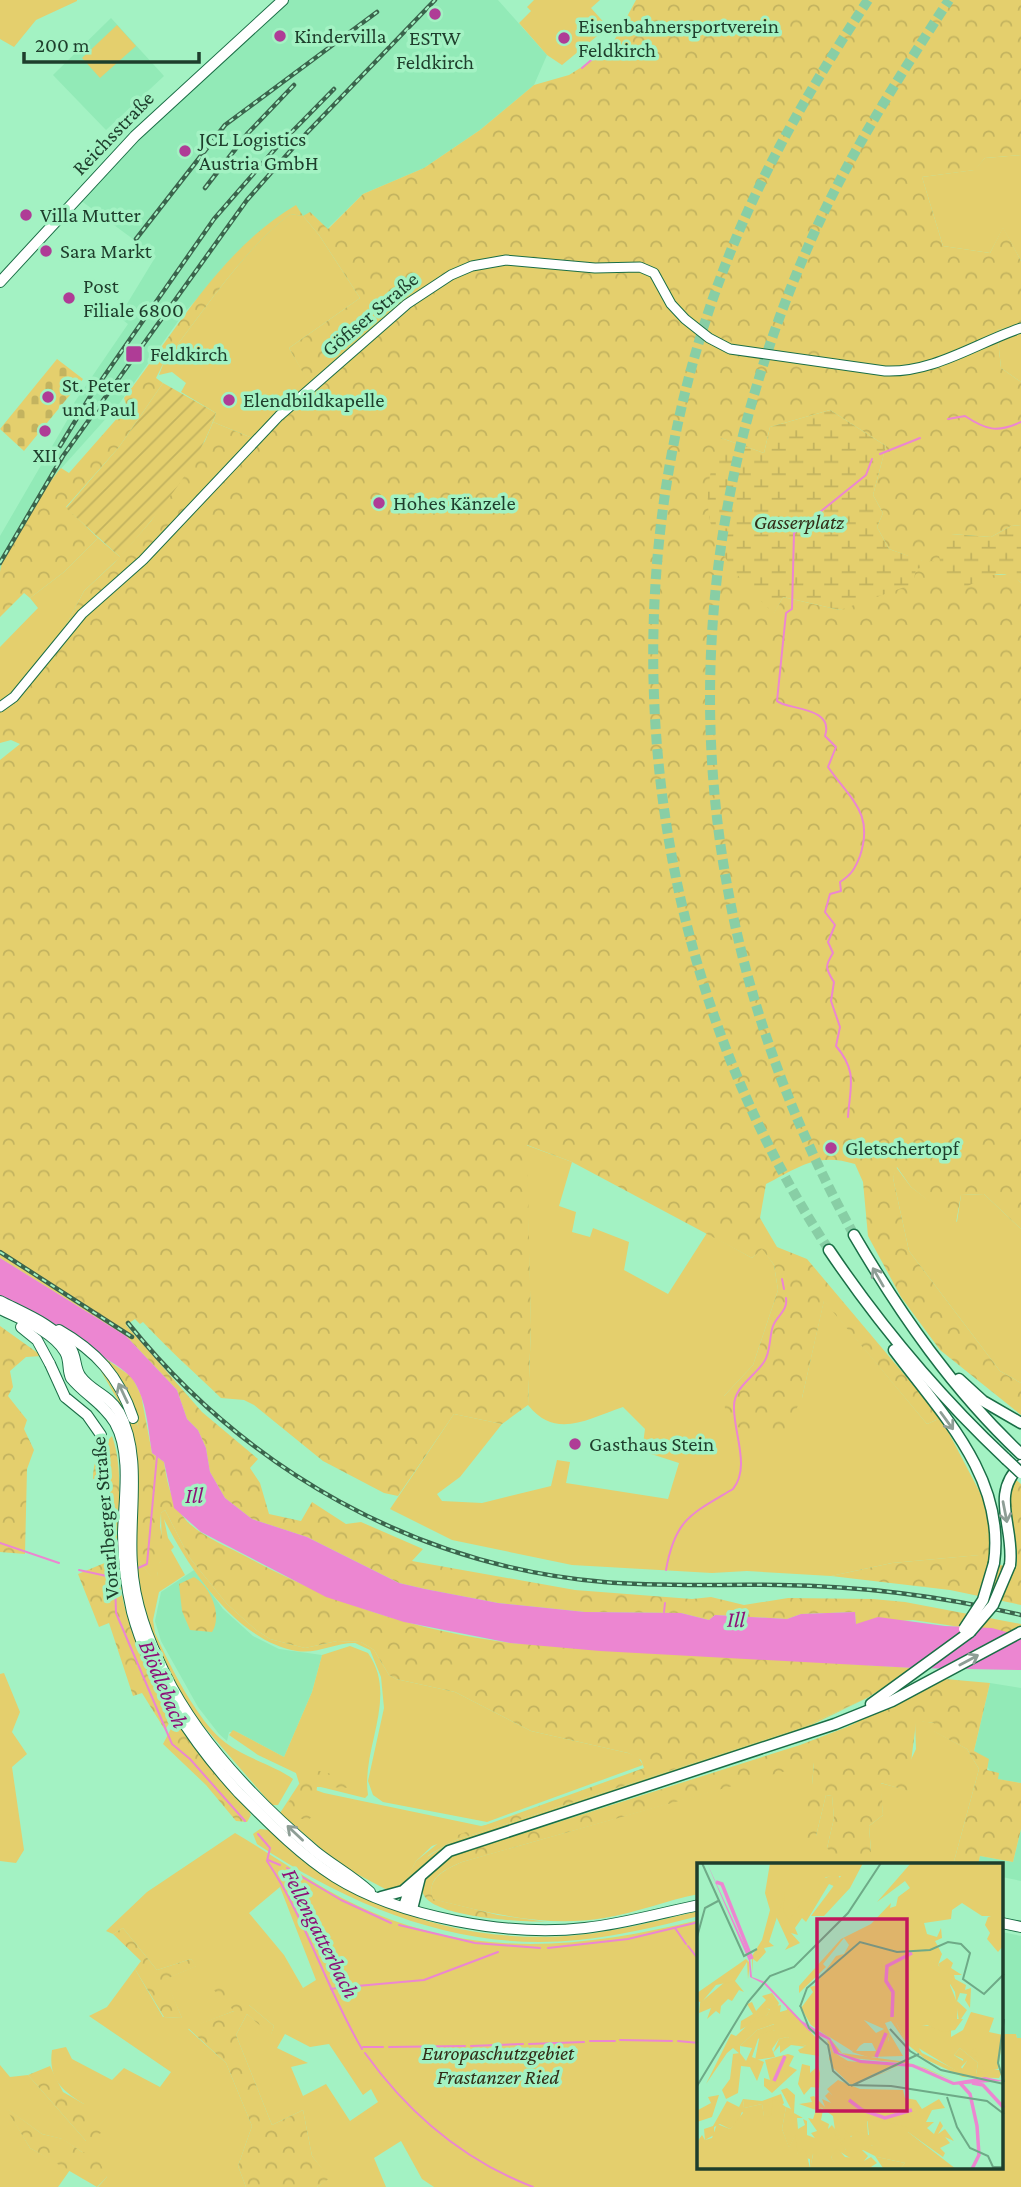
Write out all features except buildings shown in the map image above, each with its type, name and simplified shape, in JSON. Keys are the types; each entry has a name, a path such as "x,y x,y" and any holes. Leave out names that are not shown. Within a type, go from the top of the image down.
{"highway":[{"path":"853,1235 883,1286 933,1357 1019,1453"},
{"path":"829,1250 887,1331 943,1396 1021,1473"},
{"path":"887,1331 891,1346 958,1435 984,1480 995,1517 994,1563 983,1600 952,1646"},
{"path":"933,1357 983,1401 1021,1423"},
{"path":"858,1713 971,1632 993,1605 1010,1565 1010,1539 1003,1498 1007,1482 1021,1465"},
{"path":"375,1895 403,1891 441,1856 459,1847 775,1746 858,1713 916,1688 1021,1632"},
{"path":"408,1907 421,1874"},
{"path":"408,1907 412,1884"}],"main road":[{"name":"Reichsstraße","path":"0,282 153,118 283,0"},
{"name":"Göfiser Straße","path":"1,707 14,697 88,607 143,559 210,485 287,408 407,304 435,284 472,266 506,260 535,260 582,267 640,267 654,273 671,304 685,319 709,338 730,349 885,371 905,372 934,364 1021,328"},
{"name":"Vorarlberger Straße","path":"0,1301 59,1335 72,1349 73,1368"},
{"path":"0,1312 34,1336 65,1397 87,1415 101,1435"},
{"name":"Vorarlberger Straße","path":"13,1319 55,1341 65,1352 80,1382 108,1398 125,1425 131,1466 131,1548 136,1593 148,1636 174,1692 227,1764 317,1853 375,1895 471,1925 551,1930 611,1924 697,1905"},
{"path":"42,1324 52,1326 78,1341 104,1362 117,1381 133,1418"},
{"path":"73,1368 57,1381 80,1382"}],"shaded area":[{"path":"277,0 498,0 547,55 534,85 480,130 424,168 363,194 327,229 310,212 207,288 184,313 119,404 49,482 29,513 0,571 0,536 76,405 74,403 128,324 119,317 156,256 76,197"},
{"path":"111,18 164,76 106,130 53,75"},
{"path":"194,1570 223,1609 253,1636 279,1649 322,1655 312,1692 284,1757 237,1732 229,1732 227,1741 219,1734 198,1707 161,1641 155,1621 161,1592"},
{"path":"990,1683 1021,1688 1021,1783 997,1779 974,1751"},
{"path":"1021,1829 1021,1881 1004,1877 1004,1863 978,1863 980,1856 1013,1862"},
{"path":"1004,1932 1021,1936 1021,2038 1017,2038 1016,2034 1004,2034"}],"green space":[{"path":"0,0 77,1 36,20 14,47 0,39"},
{"name":"Eisenbahnersportverein Feldkirch","path":"534,0 600,0 591,8 608,27 562,65 547,55 519,23 531,11 527,7"},
{"path":"636,0 1021,0 1021,155 985,158 975,170 922,177 943,246 990,253 1003,227 1021,261 1021,324 997,330 1001,368 1021,382 1021,525 1011,526 991,537 951,534 991,575 1013,575 1021,583 1021,1229 984,1194 961,1195 956,1223 911,1187 897,1167 893,1178 909,1251 1000,1371 1021,1383 1021,1415 940,1350 901,1297 868,1236 863,1182 855,1164 842,1161 809,1163 766,1184 760,1218 777,1247 807,1259 941,1418 927,1424 824,1301 802,1398 781,1439 726,1424 724,1396 753,1365 778,1290 774,1265 762,1249 752,1258 572,1162 527,1145 531,1326 528,1405 502,1424 454,1414 398,1496 384,1493 323,1461 254,1405 244,1400 221,1398 143,1322 140,1324 135,1319 126,1325 202,1412 258,1459 250,1468 260,1483 269,1514 301,1521 312,1502 346,1524 361,1522 423,1549 412,1561 575,1590 692,1599 711,1597 744,1605 788,1598 905,1602 1021,1624 1021,1636 913,1620 856,1624 855,1612 801,1614 787,1619 715,1615 709,1620 681,1613 585,1612 498,1603 399,1583 307,1537 252,1519 225,1498 210,1472 206,1448 198,1430 187,1419 177,1390 126,1336 0,1258 0,760 20,744 11,740 0,743 0,711 71,630 65,627 84,591 114,563 151,521 205,441 213,422 257,440 312,389 289,348 360,298 319,235 303,216 310,212 328,229 363,194 424,168 480,130 534,85 569,75 609,50","holes":["830,410 886,446 873,495 883,513 877,527 889,549 922,561 916,569 840,610 783,597 774,613 721,438 764,453 770,427"]},
{"path":"117,25 136,46 100,78 82,58"},
{"path":"1021,155 1021,261 1003,228 990,253 943,246 922,177 974,170 985,158"},
{"path":"296,205 303,216 290,214 238,265 164,362 156,378 163,383 119,447 66,507 98,538 64,572 30,598 24,593 0,617 0,572 3,560 16,533 44,490 61,468 69,473 127,407 124,398 222,268 269,223"},
{"path":"290,214 303,216 319,235 360,298 289,348 313,389 257,440 213,422 216,413 181,392 186,383 172,372 159,375 164,362 238,265"},
{"path":"1021,324 1021,382 1001,368 997,330"},
{"path":"57,359 83,379 24,451 0,429"},
{"path":"163,383 216,413 199,452 175,490 120,557 66,508 119,447"},
{"name":"Gasserplatz","path":"830,410 886,446 873,495 883,513 877,527 889,549 909,556 919,555 922,561 934,561 933,565 916,569 913,584 840,610 783,597 774,614 737,574 714,535 709,514 708,491 712,466 721,438 764,453 770,427"},
{"path":"1021,525 1021,583 1007,575 999,574 962,589 942,579 939,554 951,534 991,537 1011,526"},
{"path":"98,538 120,557 84,591 65,627 10,695 0,702 0,647 38,608 30,598 64,572"},
{"path":"526,1145 572,1162 559,1206 576,1212 572,1232 590,1237 593,1228 629,1242 624,1270 668,1294 707,1233 752,1258 762,1248 774,1265 778,1290 753,1365 724,1396 802,1398 824,1300 927,1424 941,1418 987,1506 987,1532 980,1555 892,1563 831,1576 572,1565 452,1540 390,1509 454,1414 502,1424 460,1477 437,1494 442,1501 482,1503 551,1486 557,1460 570,1462 566,1483 668,1499 679,1463 642,1451 645,1429 623,1407 585,1421 561,1424 539,1416 528,1405 531,1326"},
{"path":"896,1167 911,1187 957,1222 961,1195 984,1194 1021,1229 1021,1383 1000,1371 909,1251 893,1178"},
{"path":"0,1326 42,1356 26,1357 10,1371 13,1387 8,1396 27,1420 24,1429 34,1450 27,1469 25,1554 0,1552"},
{"path":"106,1359 120,1379 143,1439 145,1463 140,1563 151,1576 157,1576 158,1565 162,1559 161,1513 165,1510 189,1557 227,1604 270,1639 305,1648 337,1641 361,1642 374,1650 389,1675 396,1679 455,1692 531,1731 628,1753 638,1757 643,1765 487,1822 383,1802 373,1795 368,1781 384,1708 381,1677 370,1650 355,1643 297,1651 275,1645 255,1633 235,1618 201,1580 164,1519 168,1538 174,1547 171,1550 185,1575 159,1592 153,1620 155,1633 185,1692 215,1734 251,1758 293,1779 278,1805 272,1805 200,1722 178,1689 151,1634 138,1586 124,1411 98,1366"},
{"path":"106,1359 132,1377 141,1395 152,1453 164,1462 175,1504 185,1519 210,1538 280,1574 343,1601 406,1622 510,1643 914,1668 867,1698 801,1728 453,1841 429,1855 405,1882 416,1861 441,1841 644,1768 641,1760 628,1753 531,1731 455,1692 396,1679 389,1675 374,1650 361,1642 337,1641 305,1648 270,1639 227,1604 189,1557 165,1510 161,1513 160,1526 166,1559 160,1562 157,1576 152,1578 140,1563 143,1482 140,1434 134,1410 123,1385"},
{"path":"112,1436 118,1467 117,1548 120,1584 136,1642 170,1714 171,1720 165,1730 142,1693 133,1696 109,1623 99,1627 78,1574 107,1562 109,1532 114,1532 115,1507 111,1506 109,1477 93,1479 98,1456"},
{"path":"1015,1479 1021,1484 1021,1605 950,1590 831,1576 892,1563 979,1555 987,1532 987,1514 992,1543 989,1563 1016,1568 1016,1545 1010,1511 1011,1489"},
{"path":"194,1577 205,1587 213,1602 216,1618 212,1632 190,1630 182,1611 179,1584"},
{"path":"350,1646 368,1653 377,1670 380,1687 380,1705 367,1777 368,1795 365,1798 309,1784 298,1774 258,1755 229,1735 233,1730 284,1757 312,1692 322,1655"},
{"path":"4,1673 20,1712 12,1732 27,1754 12,1767 24,1850 16,1863 0,1861 0,1674"},
{"path":"945,1679 990,1683 974,1751 989,1759 987,1770 999,1773 998,1779 1021,1783 1021,1829 1013,1862 980,1856 978,1863 954,1863 979,1769 967,1749 933,1731 934,1723 916,1721 911,1765 912,1792 881,1783 883,1815 869,1826 871,1852 842,1856 827,1848 834,1818 832,1796 826,1795 816,1836 805,1849 798,1846 812,1785 814,1763 462,1862 443,1872 432,1885 433,1899 498,1915 548,1922 474,1916 435,1905 424,1896 423,1885 428,1874 442,1862 458,1854 800,1745 847,1727"},
{"path":"867,1698 801,1730 454,1843 435,1855 406,1882 389,1891 340,1865 280,1813 299,1784 324,1793 481,1826 492,1824 432,1846 416,1861 406,1881 425,1858 453,1841 801,1728"},
{"path":"177,1717 204,1760 249,1811 251,1815 247,1822 236,1821 206,1785 163,1744"},
{"path":"915,1720 934,1723 934,1731 967,1749 979,1769 954,1863 697,1863 697,1894 616,1916 582,1921 518,1918 432,1899 432,1885 438,1876 462,1862 814,1762 812,1785 816,1836 826,1795 832,1796 834,1818 827,1848 871,1851 869,1826 883,1815 880,1783 911,1791 908,1766 916,1749"},
{"path":"300,1766 355,1780 357,1788 317,1787 313,1816 308,1820 297,1818 288,1803 300,1786 295,1770"},
{"path":"260,1829 269,1830 301,1857 336,1881 412,1916 452,1927 535,1937 578,1935 624,1928 697,1911 697,1916 578,1940 535,1942 492,1939 451,1932 370,1906 331,1888 257,1844 253,1834"},
{"name":"Europaschutzgebiet Frastanzer Ried","path":"235,1833 356,1905 415,1928 455,1937 495,1943 576,1942 617,1937 697,1920 697,2170 1004,2170 1004,2034 1016,2034 1017,2038 1021,2038 1021,2187 434,2187 422,2179 401,2141 374,2158 386,2187 317,2187 329,2178 312,2156 303,2110 272,2125 236,2035 247,2014 271,2034 274,2026 249,2005 188,2029 226,2063 252,2126 238,2166 246,2187 98,2187 107,2177 82,2152 62,2139 42,2134 7,2109 30,2148 70,2170 58,2187 0,2187 0,2065 10,2077 28,2075 86,2141 84,2104 69,2094 54,2076 52,2050 66,2047 72,2059 112,2080 124,2068 160,2087 171,2072 89,2016 107,2007 135,1969 163,2017 182,2018 165,1979 196,1966 191,1959 157,1970 123,1928 113,1934 106,1931 147,1892","holes":["280,1887 316,1980 303,1988 284,1955 249,1913","285,2034 310,2047 329,2044 363,2095 371,2089 378,2102 350,2121 326,2084 303,2096 291,2067 308,2063 277,2048"]},
{"path":"123,1928 157,1970 191,1959 197,1966 166,1979 182,2018 164,2017 135,1969 141,1961 113,1934"},
{"path":"218,1970 249,2005 274,2026 271,2035 247,2014 236,2035 272,2125 303,2110 312,2156 330,2178 317,2187 246,2187 238,2166 252,2126 226,2063 188,2028 234,2011 207,1983"},
{"path":"50,2066 63,2092 84,2104 101,2133 86,2141 28,2075"},
{"path":"5,2107 42,2134 63,2139 82,2152 96,2155 107,2177 97,2187 30,2148"}],"water":[{"name":"Ill","path":"0,1258 126,1336 177,1390 187,1419 198,1430 206,1448 210,1472 225,1498 252,1519 307,1537 399,1583 498,1603 585,1612 681,1613 709,1620 715,1615 787,1619 801,1614 855,1612 856,1624 878,1617 945,1626 992,1628 1021,1636 1021,1670 914,1668 600,1651 510,1643 404,1622 326,1597 201,1532 174,1508 164,1462 152,1453 144,1406 133,1380 110,1361 92,1351 0,1309"}],"waterway":[{"path":"582,68 597,55"},
{"path":"948,419 965,416 979,424 998,429 1021,422"},
{"path":"880,454 920,438"},
{"path":"848,1117 850,1072 836,1046 840,1027 831,1001 834,982 827,967 833,953 828,942 835,925 825,912 830,894 841,891 840,882 856,865 864,841 864,829 858,808 828,767 836,747 825,736 826,726 823,719 817,714 777,701 786,613 792,609 794,533 866,475 872,459"},
{"path":"782,1279 784,1289"},
{"path":"666,1570 674,1539 687,1520 733,1489 738,1480 741,1460 734,1416 735,1399 741,1387 766,1358 773,1326 784,1310 786,1298"},
{"name":"Blödlebach","path":"136,1569 147,1564 157,1456"},
{"path":"0,1543 59,1563"},
{"path":"79,1570 116,1578"},
{"name":"Blödlebach","path":"119,1577 115,1581 116,1613 172,1744 190,1759 245,1821"},
{"path":"664,1612 665,1603"},
{"name":"Fellengatterbach","path":"258,1834 270,1848 267,1861 293,1906 362,2049"},
{"path":"268,1860 280,1865"},
{"path":"287,1868 341,1900 391,1923"},
{"path":"548,1948 628,1939 697,1922"},
{"path":"399,1925 475,1943 540,1948"},
{"path":"675,1928 686,1944"},
{"path":"688,1946 697,1957"},
{"path":"357,1986 424,1980 498,1952"},
{"path":"331,1989 351,1986"},
{"path":"620,2040 672,2041"},
{"path":"590,2041 615,2041"},
{"path":"678,2041 697,2043"},
{"path":"529,2044 584,2042"},
{"path":"471,2046 523,2044"},
{"path":"389,2047 465,2046"},
{"path":"363,2047 383,2047"},
{"name":"Fellengatterbach","path":"365,2053 419,2115 460,2149 507,2176 533,2187"}],"tunnel":[{"path":"829,1250 765,1137 715,1018 679,894 659,766 653,638 663,509 688,382 728,258 757,190 791,125 868,0"},
{"path":"854,1235 796,1115 752,992 724,868 711,743 713,617 731,491 763,365 811,240 841,178 893,88 949,0"}],"railway":[{"path":"0,563 63,456 247,200 299,141 435,0"},
{"path":"136,239 225,125 377,12"},
{"path":"205,188 248,133 294,85"},
{"path":"60,446 91,395 214,219 275,149 334,89"},
{"path":"0,1252 132,1337"},
{"path":"128,1323 175,1376 226,1423 281,1465 340,1502 402,1532 467,1555 534,1572 604,1582 840,1587 931,1597 1021,1615"}],"place":[{"name":"ESTW Feldkirch","path":"435,14"},
{"name":"Kindervilla","path":"280,36"},
{"name":"Eisenbahnersportverein Feldkirch","path":"564,38"},
{"name":"JCL Logistics Austria GmbH","path":"185,151"},
{"name":"Villa Mutter","path":"26,215"},
{"name":"Sara Markt","path":"46,251"},
{"name":"Post Filiale 6800","path":"69,298"},
{"name":"Feldkirch","path":"134,354"},
{"name":"St. Peter und Paul","path":"48,397"},
{"name":"Elendbildkapelle","path":"229,400"},
{"name":"XII","path":"45,431"},
{"name":"Hohes Känzele","path":"379,503"},
{"name":"Gletschertopf","path":"831,1148"},
{"name":"Gasthaus Stein","path":"575,1444"}]}
